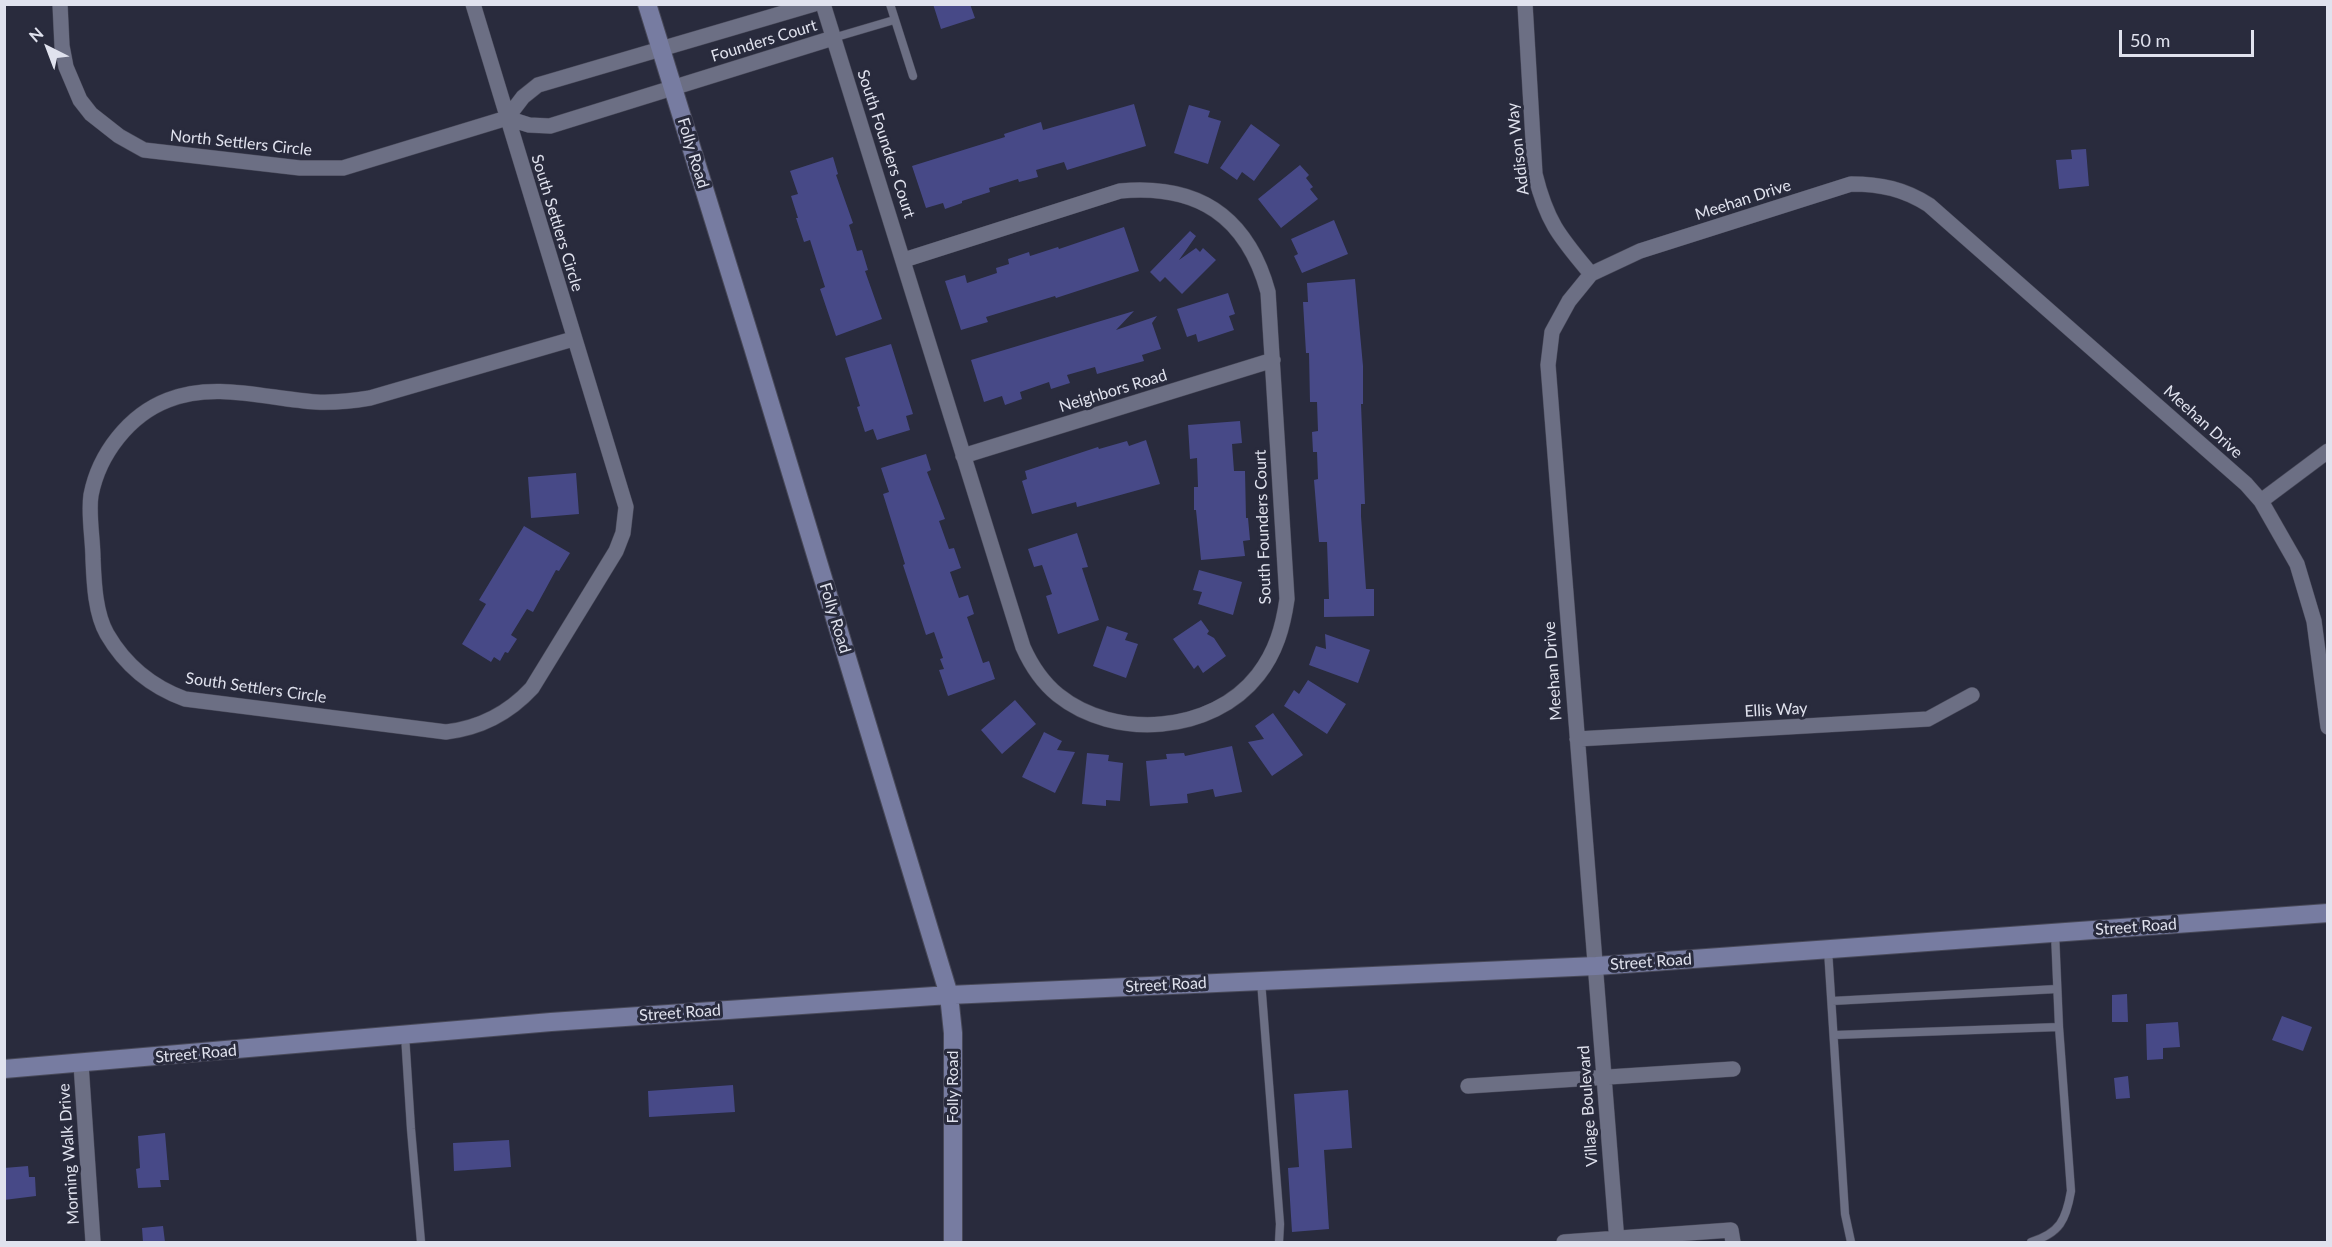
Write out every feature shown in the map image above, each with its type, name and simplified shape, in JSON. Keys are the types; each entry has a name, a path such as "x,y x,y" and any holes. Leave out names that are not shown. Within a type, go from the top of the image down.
{"main road":[{"name":"Folly Road","path":"647,4 949,995 952,1033 953,1242"},
{"name":"Street Road","path":"4,1069 551,1022 949,995 1596,966 2328,914"}],"street":[{"name":"North Settlers Circle","path":"60,4 62,46 66,67 80,100 91,114 119,136 144,150 300,168 343,168 507,118"},
{"path":"473,4 507,118"},
{"name":"Founders Court","path":"659,48 814,4"},
{"name":"Founders Court","path":"672,89 833,38 823,4"},
{"name":"Addison Way","path":"1525,4 1531,122 1537,183 1549,219 1559,236 1592,274"},
{"name":"South Founders Court","path":"833,38 1023,647 1039,676 1056,694 1077,708 1100,718 1125,722 1162,724 1189,720 1206,714 1231,700 1258,675 1273,652 1283,626 1287,599 1268,292 1261,267 1244,237 1226,218 1204,203 1188,196 1163,190 1146,189 1120,191 904,260"},
{"path":"507,118 523,97 538,86 659,48"},
{"path":"507,118 529,125 550,126 672,89"},
{"name":"South Settlers Circle","path":"507,118 626,507 623,533 616,551 532,688 519,702 503,713 474,727 446,732 186,699 163,691 146,679 128,663 105,632 96,594 91,496 98,474 117,439 139,415 184,394 214,391 315,402 360,400 573,339"},
{"name":"Meehan Drive","path":"1596,966 1548,365 1552,332 1569,301 1592,274 1640,251 1851,184 1877,184 1910,193 1944,216 2246,484 2261,501 2296,564 2314,621 2328,727"},
{"name":"Neighbors Road","path":"963,456 1273,360"},
{"path":"2261,501 2328,451"},
{"name":"Ellis Way","path":"1577,739 1928,719 1972,695"},
{"name":"Village Boulevard","path":"1596,966 1616,1241"},
{"name":"Morning Walk Drive","path":"81,1064 93,1242"},
{"path":"1468,1086 1733,1069"},
{"path":"1563,1242 1616,1241 1731,1230 1732,1242"}],"lane":[{"path":"890,4 913,76"},
{"path":"833,38 894,20"},
{"path":"2031,1242 2044,1238 2058,1228 2067,1214 2071,1191 2059,1027 2055,933"},
{"path":"1828,950 1845,1214 1851,1242"},
{"path":"1261,981 1280,1224 1279,1242"},
{"path":"1832,1000 2057,989"},
{"path":"1835,1035 2059,1027"},
{"path":"405,1035 421,1242"}],"building":[{"path":"933,4 970,4 975,18 941,29"},
{"path":"1134,104 1146,146 1067,170 1064,162 1036,170 1038,177 1019,182 1018,179 989,188 990,192 945,209 943,203 926,208 912,166 1005,137 1004,134 1041,122 1043,130"},
{"path":"1189,105 1210,111 1208,117 1221,121 1208,164 1174,153"},
{"path":"1251,124 1280,145 1254,181 1242,172 1237,180 1220,168"},
{"path":"2086,149 2089,186 2059,189 2056,160 2072,159 2071,150"},
{"path":"833,157 838,174 836,175 853,223 849,225 857,251 862,250 868,270 865,271 882,319 836,336 820,289 825,287 810,240 804,242 796,218 798,218 791,196 798,194 790,171"},
{"path":"1300,165 1309,175 1306,178 1313,187 1310,189 1318,199 1281,228 1258,199"},
{"path":"1334,220 1348,254 1302,273 1294,256 1298,254 1291,239"},
{"path":"1124,227 1139,271 1056,298 1055,296 986,317 988,322 961,330 945,281 965,275 967,283 997,273 996,268 1009,264 1008,259 1029,252 1030,256 1058,247 1059,249"},
{"path":"1190,231 1196,236 1179,260 1196,248 1200,252 1203,248 1216,260 1182,294 1165,277 1160,282 1150,272"},
{"path":"1355,279 1363,366 1363,404 1361,404 1365,504 1361,504 1361,516 1366,589 1374,589 1374,616 1324,617 1324,599 1329,599 1327,542 1319,542 1314,480 1318,479 1317,452 1313,452 1312,432 1318,431 1317,402 1310,402 1309,353 1306,353 1303,302 1308,302 1307,283"},
{"path":"1228,293 1235,314 1229,316 1234,330 1198,342 1196,334 1187,337 1177,309"},
{"path":"1134,311 1116,330 1157,316 1152,323 1161,349 1142,355 1144,361 1097,374 1095,367 1067,375 1070,383 1051,389 1049,382 1020,392 1022,399 1005,405 1002,396 984,402 971,360"},
{"path":"891,344 913,414 906,416 910,430 877,440 873,429 865,432 857,407 860,406 845,358"},
{"path":"1240,421 1242,443 1232,444 1234,471 1245,471 1246,518 1248,518 1250,540 1243,541 1245,556 1201,560 1196,510 1194,510 1194,487 1198,487 1197,458 1190,459 1188,425"},
{"path":"1146,440 1160,484 1077,507 1076,502 1032,514 1022,481 1027,479 1025,471 1098,447 1099,449 1127,441 1129,446"},
{"path":"926,454 931,470 927,472 945,519 939,521 949,549 954,548 961,568 950,572 959,598 968,595 974,614 967,617 983,663 989,661 995,679 948,696 939,670 944,669 940,659 943,658 934,632 926,635 883,494 889,492 881,468"},
{"path":"576,473 579,514 531,518 528,477"},
{"path":"524,526 570,553 559,571 556,570 533,612 527,609 511,635 517,639 508,653 505,652 500,661 494,657 491,662 462,644 486,604 479,600"},
{"path":"1077,533 1088,567 1082,568 1099,620 1058,634 1046,596 1052,594 1042,565 1034,567 1028,549"},
{"path":"1199,570 1242,582 1233,615 1198,604 1202,592 1193,590"},
{"path":"1201,620 1209,631 1207,634 1214,638 1226,656 1203,673 1198,665 1194,669 1173,639"},
{"path":"1107,626 1128,633 1125,640 1138,644 1126,678 1093,666"},
{"path":"1325,634 1370,650 1358,683 1309,665 1316,646 1326,649"},
{"path":"1308,680 1346,704 1327,734 1284,706 1294,690 1299,694"},
{"path":"1015,700 1036,724 1002,754 981,730"},
{"path":"1273,713 1303,755 1272,776 1248,742 1264,739 1255,726"},
{"path":"1044,732 1062,741 1057,750 1075,752 1055,793 1022,777"},
{"path":"1232,746 1242,792 1215,797 1213,789 1187,794 1188,803 1150,806 1146,761 1167,759 1166,754 1184,753 1185,756"},
{"path":"1087,753 1109,755 1108,761 1123,763 1120,801 1106,800 1106,806 1082,804"},
{"path":"2127,994 2128,1022 2112,1022 2112,995"},
{"path":"2282,1016 2312,1027 2303,1051 2272,1040"},
{"path":"2178,1022 2180,1047 2163,1048 2163,1059 2147,1060 2146,1024"},
{"path":"2128,1076 2130,1098 2116,1099 2114,1078"},
{"path":"733,1085 735,1112 649,1117 648,1091"},
{"path":"1348,1090 1352,1148 1324,1150 1329,1229 1292,1232 1288,1168 1299,1167 1294,1094"},
{"path":"165,1133 169,1180 160,1180 161,1187 138,1188 136,1169 140,1168 138,1136"},
{"path":"509,1140 511,1167 454,1171 453,1143"},
{"path":"28,1166 29,1177 35,1177 36,1196 4,1200 4,1168"},
{"path":"163,1226 165,1242 143,1242 142,1228"}]}
